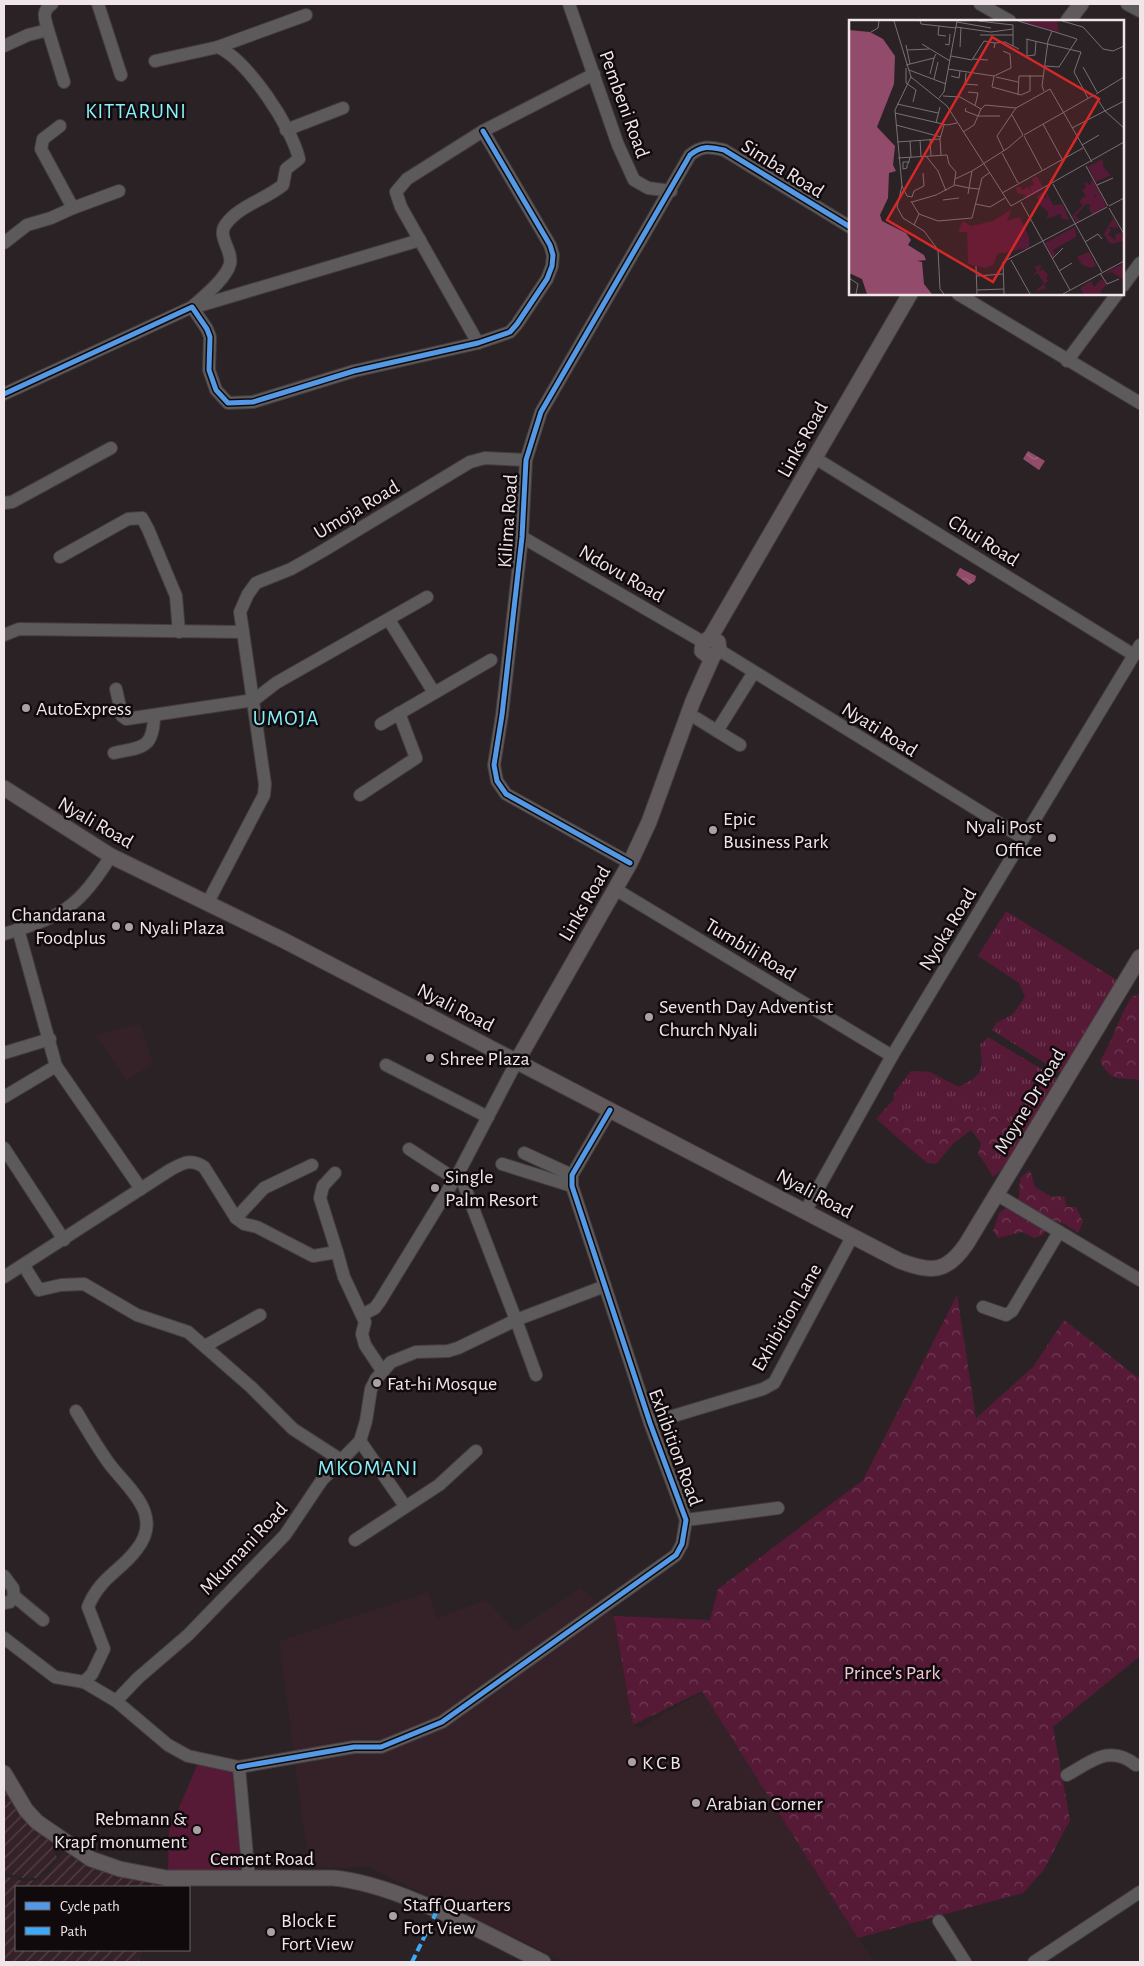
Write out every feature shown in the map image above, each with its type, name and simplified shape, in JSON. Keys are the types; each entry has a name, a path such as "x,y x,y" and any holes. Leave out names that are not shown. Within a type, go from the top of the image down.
{"main road":[{"path":"1067,20 1072,4"},
{"path":"1068,20 1081,4"},
{"name":"Links Road","path":"517,1061 630,863 649,822 711,647 730,604 909,295"},
{"name":"Nyali Road","path":"4,788 111,856 283,940 853,1235 915,1266 938,1269 949,1264"},
{"name":"Moyne Dr Road","path":"949,1264 967,1243 1140,957"},
{"name":"Cement Road","path":"4,1773 26,1810 37,1822 94,1860 120,1869 167,1878 333,1878 358,1880 429,1908 544,1962"}],"street":[{"path":"52,4 46,8 44,15 64,82"},
{"path":"98,4 120,75"},
{"name":"Pembeni Road","path":"569,4 618,145 634,180 648,188 671,191"},
{"path":"980,4 1008,20"},
{"path":"1127,4 1140,11"},
{"path":"156,61 218,47 306,15"},
{"path":"4,46 28,35 48,30"},
{"path":"192,307 214,288 230,266 230,256 222,234 226,223 283,185 286,169 298,161 298,155 267,95 253,76 231,55 218,47"},
{"path":"478,343 397,198 396,192 399,186 484,131 594,74"},
{"path":"286,130 343,108"},
{"path":"60,126 43,138 41,149 73,208"},
{"path":"192,307 208,329 209,370 216,390 221,397 233,404 253,402 354,371 478,343 514,329 547,279 553,255 550,245 484,131"},
{"name":"Simba Road","path":"696,149 704,146 724,150 849,226"},
{"name":"Kilima Road","path":"630,863 506,794 497,781 494,764 502,715 522,537 526,460 541,412 671,191 690,155 696,149"},
{"path":"4,243 27,225 51,218 119,191"},
{"path":"4,394 192,307 420,240"},
{"path":"1124,285 1140,263"},
{"path":"960,295 1140,403"},
{"path":"1067,361 1116,295"},
{"path":"4,503 12,502 111,448"},
{"name":"Umoja Road","path":"207,904 264,795 265,784 254,700 240,612 248,594 256,583 291,569 470,462 485,458 526,460"},
{"name":"Chui Road","path":"815,458 1137,650"},
{"path":"60,557 128,519 142,518 176,596 179,632"},
{"name":"Ndovu Road","path":"522,537 711,647"},
{"path":"116,689 122,716 126,720 254,700 276,683 427,597"},
{"path":"389,620 433,691"},
{"path":"4,635 19,630 243,632"},
{"name":"Nyati Road","path":"711,647 1022,838"},
{"name":"Nyoka Road","path":"806,1210 892,1056 1137,650"},
{"path":"381,724 433,691 491,660"},
{"path":"717,731 754,672"},
{"path":"360,795 416,758 399,713"},
{"path":"114,753 141,747 147,743 154,731 154,716"},
{"path":"696,718 740,745"},
{"path":"4,934 44,921 75,903 97,877 111,856"},
{"name":"Tumbili Road","path":"615,889 892,1056"},
{"path":"18,929 56,1066 140,1189"},
{"path":"4,1053 50,1039"},
{"path":"362,1316 375,1308 380,1301 457,1175 517,1061"},
{"path":"386,1064 488,1117"},
{"path":"4,1097 56,1066"},
{"path":"572,1181 610,1110"},
{"path":"4,1148 64,1240"},
{"path":"409,1149 457,1175 516,1320 536,1375"},
{"path":"524,1153 572,1181"},
{"path":"4,1277 186,1161 196,1161 204,1167 236,1218 244,1224 257,1227 312,1256 337,1252"},
{"path":"502,1164 572,1181"},
{"path":"236,1218 264,1188 312,1165"},
{"path":"335,1173 322,1186 320,1198 344,1277 365,1322 362,1334 365,1344 383,1372"},
{"name":"Exhibition Road","path":"239,1767 327,1753 354,1746 381,1747 442,1722 676,1555 682,1544 686,1520 650,1423 572,1181"},
{"path":"996,1194 1140,1280"},
{"path":"983,1307 1006,1315 1012,1311 1059,1232"},
{"name":"Exhibition Lane","path":"650,1423 763,1389 774,1383 853,1235"},
{"path":"24,1266 39,1290 61,1285 84,1284 136,1315 188,1332 251,1387 294,1428 342,1460"},
{"name":"Mkumani Road","path":"116,1702 138,1678 188,1635 270,1553 303,1510 322,1480 360,1441 366,1421 371,1389 391,1362 416,1352 448,1351 458,1348 516,1320 605,1286"},
{"path":"205,1346 260,1315"},
{"path":"76,1411 111,1466 140,1502 146,1516 147,1532 138,1548 104,1579 92,1596 88,1607 104,1649 92,1674 84,1682"},
{"path":"360,1441 405,1506"},
{"path":"356,1540 439,1485 476,1451"},
{"path":"686,1520 778,1508"},
{"path":"4,1576 12,1588 9,1600 43,1620"},
{"path":"4,1638 55,1677 84,1682 116,1702 168,1745 188,1756 239,1767 249,1878"},
{"path":"1067,1775 1093,1760 1110,1754 1126,1756 1139,1766"},
{"path":"1034,1962 1140,1892"},
{"path":"938,1921 965,1962"}],"shaded area":[{"path":"140,1025 153,1064 127,1080 95,1035"},
{"path":"581,1588 614,1616 633,1725 640,1728 702,1691 874,1962 565,1962 368,1867 309,1868 279,1641 428,1592 437,1618 486,1600 515,1631"},
{"path":"4,1783 51,1841 57,1858 37,1878 23,1878 4,1872"},
{"path":"66,1849 156,1883 155,1886 15,1886 15,1951 142,1951 139,1962 4,1962 4,1876 23,1881 39,1880 49,1872"}],"green space":[{"path":"1006,911 1120,982 1062,1074 992,1030 996,1023 1013,1014 1025,997 1019,983 978,956"},
{"path":"1140,995 1140,1080 1116,1078 1108,1073 1100,1061 1132,996"},
{"path":"988,1037 1058,1079 1006,1166 993,1177 984,1162 1008,1145 999,1118 928,1140 911,1115 893,1100 895,1092 911,1071 930,1072 959,1087 973,1079 981,1067 980,1045"},
{"path":"893,1100 911,1115 929,1139 949,1133 957,1113 983,1107 1010,1129 1008,1145 984,1162 978,1154 981,1143 971,1130 954,1143 936,1164 927,1163 876,1119"},
{"path":"1030,1170 1035,1187 1052,1197 1064,1196 1067,1207 1076,1207 1083,1222 1078,1233 1065,1224 1054,1221 1043,1235 1034,1238 1022,1232 998,1238 993,1231 999,1213 1019,1198 1020,1178"},
{"name":"Prince's Park","path":"957,1295 976,1418 1033,1367 1064,1320 1140,1379 1140,1656 1053,1727 1070,1820 1043,1871 1023,1893 858,1938 702,1691 633,1725 614,1616 710,1620 718,1589 863,1480"},
{"path":"198,1763 239,1767 247,1878 168,1874 169,1831"}],"water":[{"path":"1028,451 1045,461 1039,470 1023,459"},
{"path":"960,568 976,576 975,581 969,585 956,575"}],"marked path":[{"path":"412,1962 437,1911"}],"cycle path":[{"path":"4,394 192,307 207,329 210,337 209,370 216,390 228,403 253,402 354,371 478,343 510,332 547,279 552,266 553,255 550,245 483,131"},
{"path":"630,863 506,794 497,781 494,765 502,715 522,537 526,460 541,412 690,155 694,152 706,148 724,150 849,226"},
{"path":"239,1767 354,1747 381,1747 442,1722 676,1555 682,1544 686,1520 650,1423 572,1186 572,1175 610,1110"}],"place":[{"name":"AutoExpress","path":"26,708"},
{"name":"Epic Business Park","path":"713,830"},
{"name":"Nyali Post Office","path":"1052,838"},
{"name":"Chandarana Foodplus","path":"116,926"},
{"name":"Nyali Plaza","path":"129,927"},
{"name":"Seventh Day Adventist Church Nyali","path":"649,1017"},
{"name":"Shree Plaza","path":"430,1058"},
{"name":"Single Palm Resort","path":"435,1188"},
{"name":"Fat-hi Mosque","path":"377,1383"},
{"name":"K C B","path":"632,1762"},
{"name":"Arabian Corner","path":"696,1803"},
{"name":"Rebmann & Krapf monument","path":"197,1830"},
{"name":"Staff Quarters Fort View","path":"393,1916"},
{"name":"Block E Fort View","path":"271,1932"}],"district":[{"name":"KITTARUNI","path":"136,111"},
{"name":"UMOJA","path":"286,718"},
{"name":"MKOMANI","path":"368,1467"}]}
